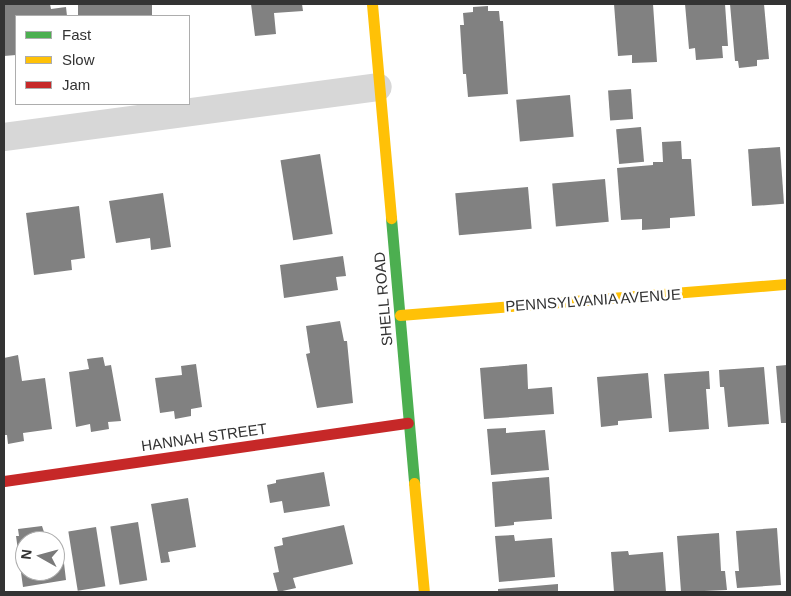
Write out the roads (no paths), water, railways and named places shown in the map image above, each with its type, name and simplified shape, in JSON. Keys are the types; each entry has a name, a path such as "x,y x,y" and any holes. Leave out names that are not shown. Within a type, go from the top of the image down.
{"street":[{"name":"SHELL ROAD","path":"372,4 424,592"},
{"path":"4,137 378,86"},
{"name":"PENNSYLVANIA AVENUE","path":"400,315 787,284"},
{"name":"HANNAH STREET","path":"4,481 408,423"}]}
